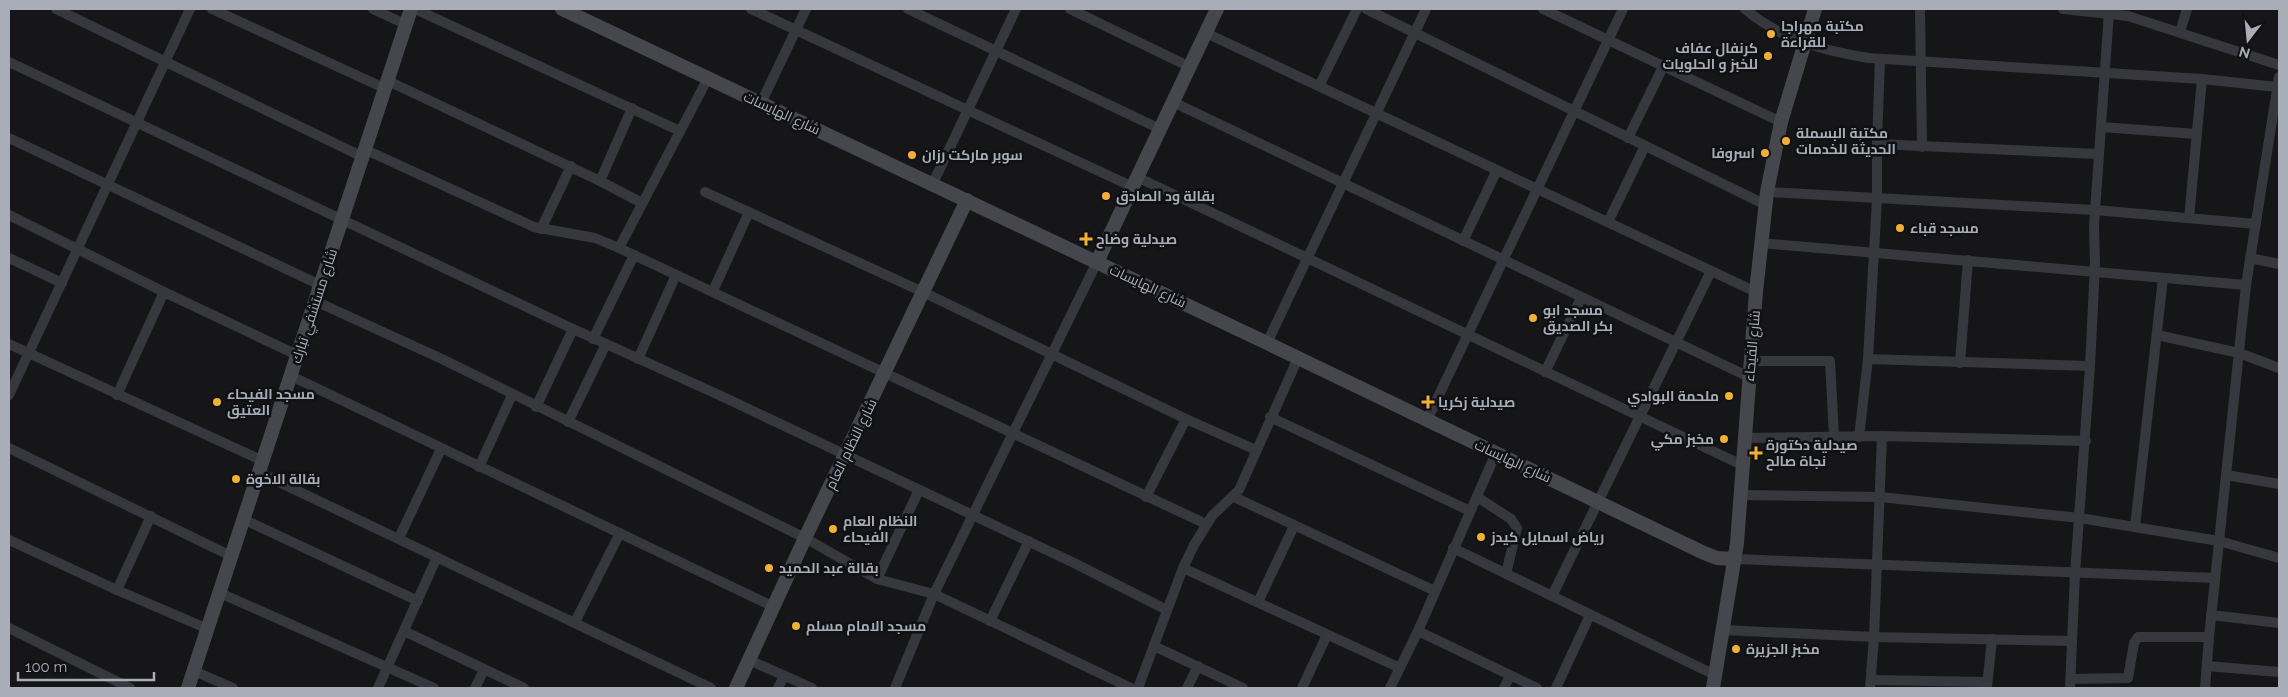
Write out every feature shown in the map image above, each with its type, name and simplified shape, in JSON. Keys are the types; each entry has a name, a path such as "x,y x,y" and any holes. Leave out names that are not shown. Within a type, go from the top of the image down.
{"street":[{"path":"56,9 362,153 541,229 585,236 619,248 1206,524"},
{"path":"9,394 190,9"},
{"path":"212,9 571,166 642,203"},
{"path":"372,9 405,24"},
{"name":"شارع مستشفي تبارك","path":"188,688 245,520 410,9"},
{"path":"415,9 680,131"},
{"path":"751,9 968,110 1307,258 1742,464"},
{"path":"761,103 806,9"},
{"path":"908,9 1160,129"},
{"path":"933,184 1016,9"},
{"path":"1070,9 1190,66"},
{"path":"896,688 934,594 971,515 1052,355 1217,9"},
{"path":"1319,86 1357,9"},
{"path":"1366,9 1628,138 1766,198 1877,199 2095,210 2256,224"},
{"path":"1267,343 1426,9"},
{"path":"1542,9 1781,122"},
{"path":"1427,420 1623,9"},
{"path":"1745,9 1758,20 1804,43 1848,55 1880,60 2278,82 2276,110 2246,285 2205,688"},
{"path":"1815,9 1825,9"},
{"name":"شارع الفيحاء","path":"1714,681 1735,559 1743,438 1766,198 1781,122 1815,9"},
{"path":"1920,9 1922,147"},
{"path":"2063,9 2109,12 2128,16 2279,65"},
{"path":"2180,32 2187,9"},
{"name":"شارع الهايسات","path":"569,10 1704,553 1717,558 1735,559"},
{"path":"2109,12 2098,154 2090,366 2075,573 2071,684 2128,678 2134,639 2138,637 2209,638"},
{"path":"1206,32 1756,292"},
{"path":"1859,436 1868,359 1877,199 1880,60"},
{"path":"9,62 573,330 1029,541 1167,610"},
{"path":"1628,138 1663,66"},
{"path":"619,248 708,78"},
{"path":"2189,218 2202,79"},
{"path":"1173,102 1749,377"},
{"path":"600,181 632,108"},
{"path":"2100,128 2196,134"},
{"path":"9,138 320,285"},
{"path":"1877,144 2098,154"},
{"path":"1608,222 1645,146"},
{"path":"541,229 571,166"},
{"path":"1463,242 1497,170"},
{"path":"705,192 923,292 1186,419 1256,450"},
{"name":"شارع النظام العام","path":"736,688 805,538 967,200"},
{"path":"713,292 749,212"},
{"path":"9,215 297,355"},
{"path":"1761,244 2246,285"},
{"path":"593,339 634,255"},
{"path":"9,258 62,283"},
{"path":"2250,258 2279,264"},
{"path":"1960,364 1968,260"},
{"path":"1552,596 1711,271"},
{"path":"638,359 676,275"},
{"path":"2135,527 2163,278"},
{"path":"117,394 164,292"},
{"path":"1545,372 1581,298"},
{"path":"315,301 442,359 805,538 877,580 934,594 1131,688"},
{"path":"536,407 573,330"},
{"path":"2158,335 2239,353 2279,368"},
{"path":"9,344 117,394 399,538 711,688"},
{"path":"568,422 606,344"},
{"path":"1138,688 1183,568 1206,524 1212,516 1234,497 1244,480 1270,417 1298,358"},
{"path":"1868,359 1960,364 2090,366"},
{"path":"1751,361 1830,361 1832,364 1834,436"},
{"path":"291,376 774,607"},
{"path":"479,467 512,395"},
{"path":"1270,417 1470,511"},
{"path":"1146,497 1186,419"},
{"path":"1743,438 1882,436 2086,441"},
{"path":"1882,436 1871,684 1987,685 1992,638"},
{"path":"9,448 232,557"},
{"path":"399,538 441,449"},
{"path":"1390,688 1418,631 1496,453"},
{"path":"2226,475 2279,484"},
{"path":"877,580 919,490"},
{"path":"1740,495 1880,497 2080,518 2219,541 2279,558"},
{"path":"1234,497 1435,591"},
{"path":"1477,497 1511,519 1517,528 1506,574"},
{"path":"116,590 151,516"},
{"path":"245,520 418,600"},
{"path":"1258,602 1294,526"},
{"path":"576,622 620,534"},
{"path":"9,540 116,590 208,629"},
{"path":"990,621 1029,541"},
{"path":"1453,548 1590,615 1714,681"},
{"path":"378,688 438,557"},
{"path":"1735,559 2215,578"},
{"path":"1183,568 1400,668"},
{"path":"220,593 434,688"},
{"path":"1556,688 1590,615"},
{"path":"2211,615 2279,623"},
{"path":"9,628 130,688"},
{"path":"404,630 524,688"},
{"path":"1723,630 1874,637 2072,641"},
{"path":"1418,631 1537,688"},
{"path":"1302,688 1327,635"},
{"path":"1154,646 1243,688"},
{"path":"749,660 812,688"},
{"path":"1187,688 1198,666"},
{"path":"2207,666 2279,672"},
{"path":"475,688 484,670"},
{"path":"194,671 233,688"},
{"path":"778,688 784,676"},
{"path":"1504,688 1510,676"}],"place":[{"name":"مكتبة مهراجا للقراءة","path":"1771,34"},
{"name":"كرنفال عفاف للخبز و الحلويات","path":"1768,56"},
{"name":"مكتبة البسملة الحديثة للخدمات","path":"1786,141"},
{"name":"اسروفا","path":"1765,153"},
{"name":"سوبر ماركت رزان","path":"912,155"},
{"name":"بقالة ود الصادق","path":"1106,196"},
{"name":"مسجد قباء","path":"1900,228"},
{"name":"صيدلية وضاح","path":"1086,239"},
{"name":"مسجد ابو بكر الصديق","path":"1533,318"},
{"name":"ملحمة البوادي","path":"1729,396"},
{"name":"مسجد الفيحاء العتيق","path":"217,402"},
{"name":"صيدلية زكريا","path":"1428,402"},
{"name":"مخبز مكي","path":"1724,439"},
{"name":"صيدلية دكتورة نجاة صالح","path":"1756,453"},
{"name":"بقالة الاخوة","path":"236,479"},
{"name":"النظام العام الفيحاء","path":"833,529"},
{"name":"رياض اسمايل كيدز","path":"1481,537"},
{"name":"بقالة عبد الحميد","path":"769,568"},
{"name":"مسجد الامام مسلم","path":"796,626"},
{"name":"مخبز الجزيرة","path":"1736,649"}]}
